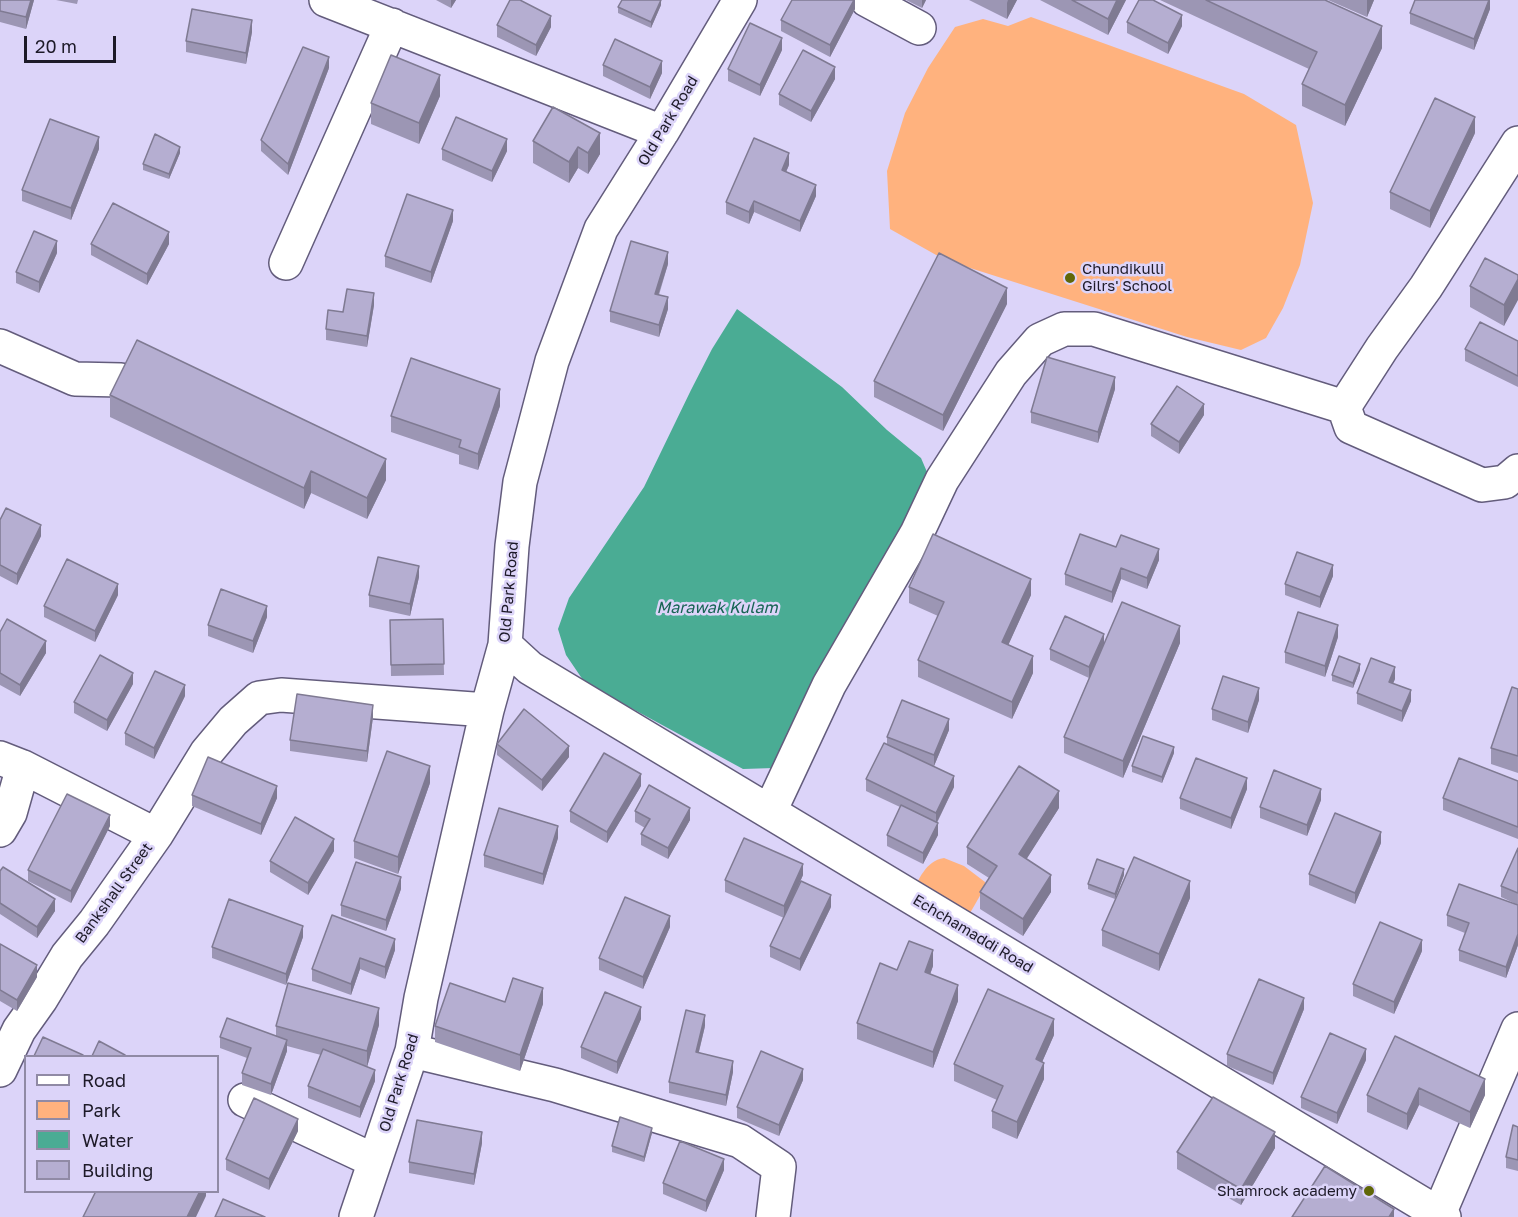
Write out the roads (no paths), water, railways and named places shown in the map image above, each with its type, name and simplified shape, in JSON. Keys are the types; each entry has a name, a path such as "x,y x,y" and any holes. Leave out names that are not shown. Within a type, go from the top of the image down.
{"street":[{"path":"326,0 374,13 662,132"},
{"name":"Old Park Road","path":"356,1217 412,1051 421,998 487,710 505,645 512,546 520,482 552,361 601,229 662,132 740,0"},
{"path":"867,0 919,28"},
{"path":"286,263 374,13"},
{"path":"1344,407 1382,348 1426,287 1518,143"},
{"path":"770,812 829,685 917,533 942,480 1011,373 1040,340 1064,329 1094,329 1344,407"},
{"path":"0,346 75,379 121,380"},
{"path":"1344,407 1352,427 1482,486 1506,482 1518,471"},
{"name":"Echchamaddi Road","path":"505,645 530,668 1442,1215"},
{"path":"156,835 207,752 233,720 259,698 281,695 487,710"},
{"path":"0,830 10,813 12,763"},
{"name":"Bankshall Street","path":"0,1070 19,1030 67,956 94,923 156,835 12,763"},
{"path":"1442,1215 1518,1029"},
{"path":"412,1051 555,1085 740,1141 779,1167 776,1216"},
{"path":"245,1100 375,1161"}],"water":[{"name":"Marawak Kulam","path":"737,309 842,387 887,430 921,458 933,486 774,768 743,769 585,683 566,655 558,629 569,598 644,487 712,349"}],"place":[{"name":"Chundikulli Gilrs' School","path":"1070,278"},
{"name":"Shamrock academy","path":"1369,1191"}]}
